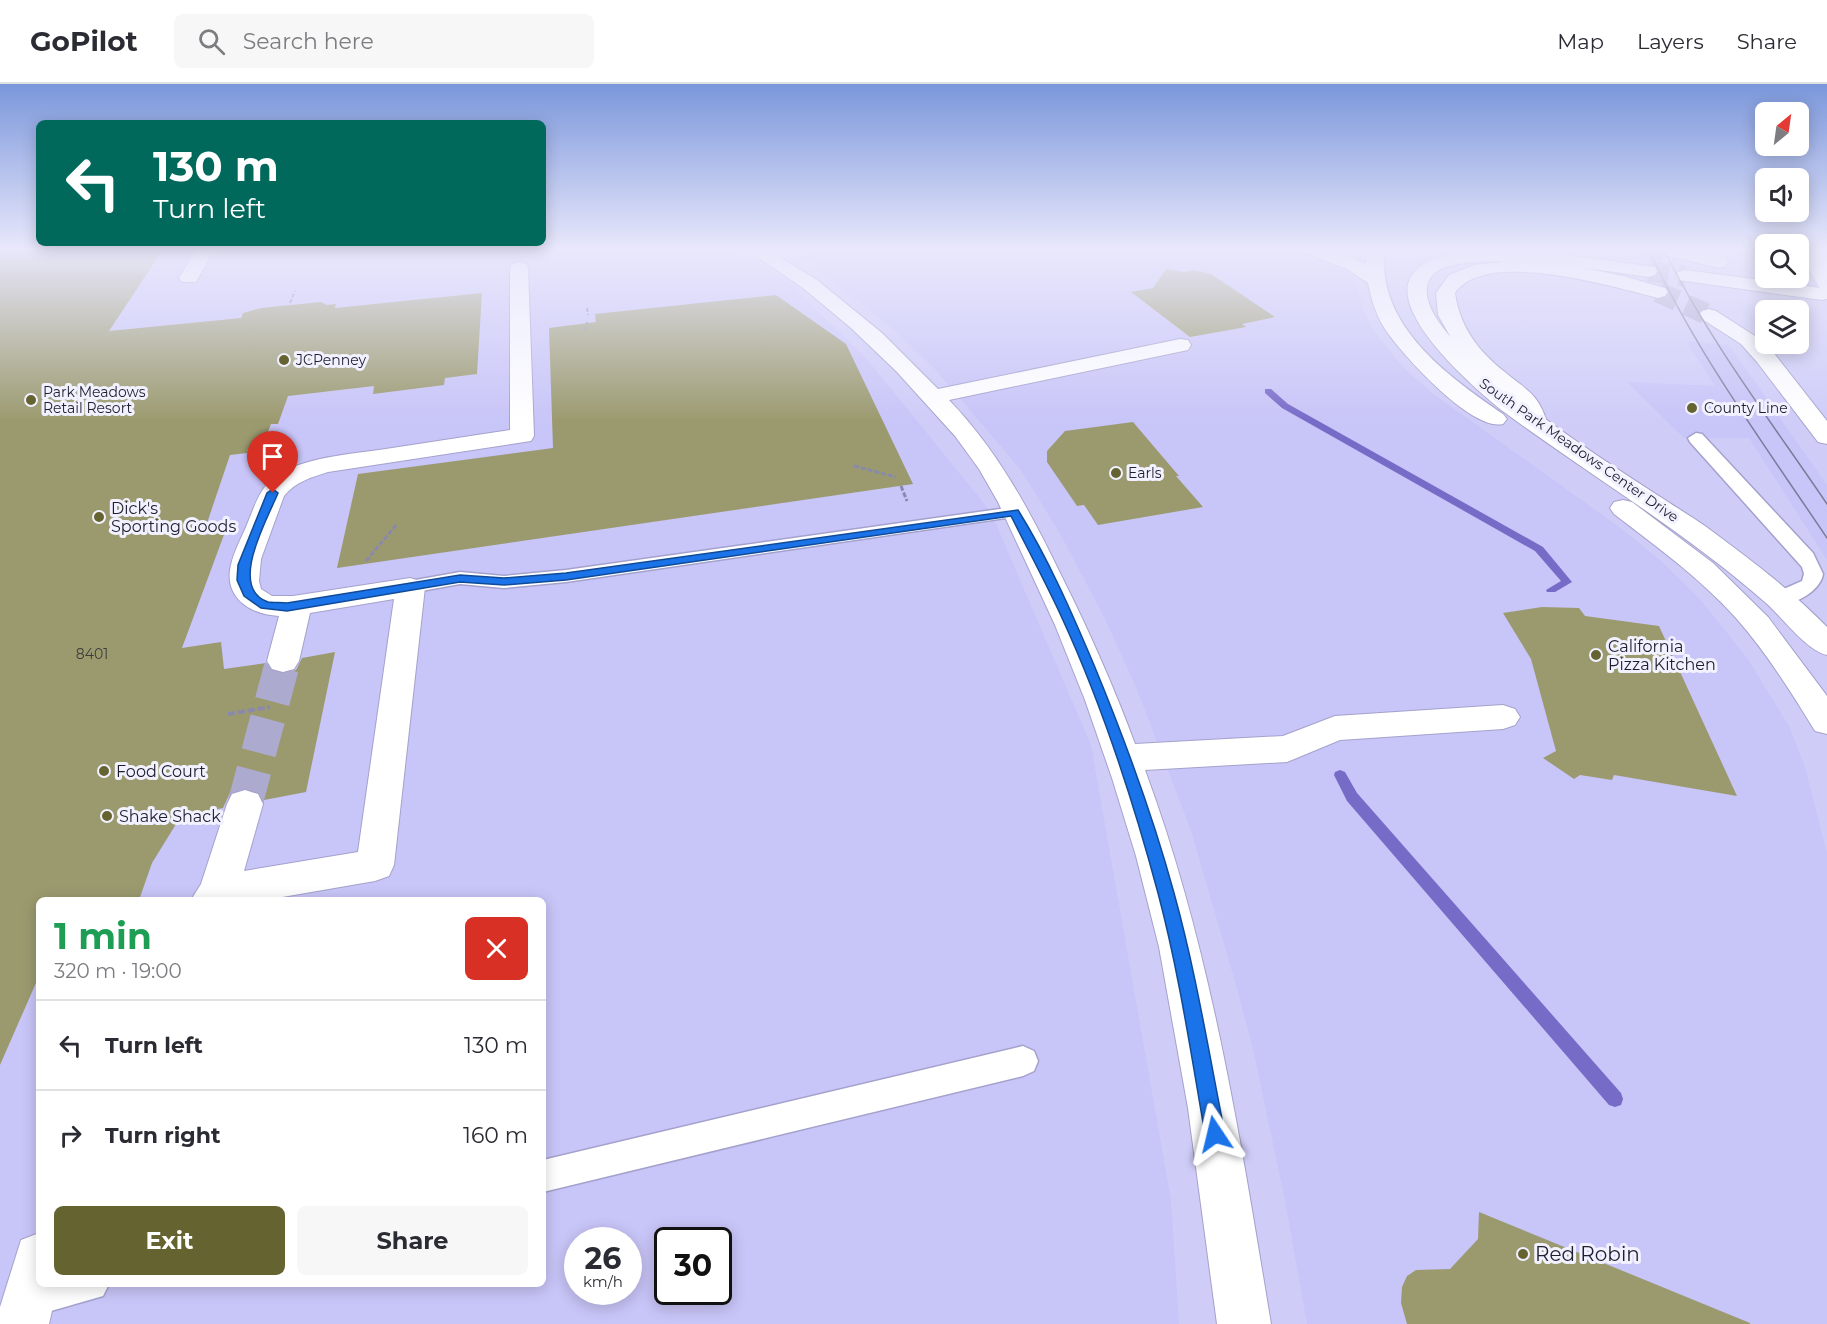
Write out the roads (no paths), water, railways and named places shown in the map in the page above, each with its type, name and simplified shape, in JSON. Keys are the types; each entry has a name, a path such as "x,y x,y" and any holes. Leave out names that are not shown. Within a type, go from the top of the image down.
{"main road":[{"path":"245,804 215,896 375,865 410,587 297,605 265,605 248,593 243,580 244,565 273,493 294,476 325,465 522,436 520,306"},
{"path":"837,306 867,330 933,397 980,451 1006,493 1068,618 1101,698 1138,802 1166,894 1195,1020 1223,1180 1244,1324"},
{"name":"South Park Meadows Center Drive","path":"1383,306 1395,329 1413,352 1472,403 1597,489 1718,583 1746,611 1786,660 1827,722"},
{"name":"South Park Meadows Center Drive","path":"1422,306 1430,322 1461,363 1487,387 1742,567 1827,645"},
{"path":"1446,306 1460,336 1484,364 1526,399 1535,422"},
{"path":"1709,315 1748,340 1765,357 1827,437"},
{"path":"933,397 1180,345"},
{"path":"283,661 297,605"},
{"path":"1122,758 1287,748 1335,728 1503,717"}],"lane":[{"path":"1696,438 1814,568 1816,574 1812,582 1779,599"},
{"path":"410,587 460,578 504,582 566,576 1014,512"},
{"path":"546,1175 1023,1061"},
{"path":"30,1294 73,1287"}],"waterway":[{"path":"1268,391 1285,406 1539,549 1567,582 1551,590"},
{"path":"1340,775 1352,797 1615,1099"}],"tunnel":[{"path":"1689,306 1709,315"},
{"path":"245,804 283,661"}],"tram line":[{"path":"1677,306 1755,432 1827,538"},
{"path":"1695,306 1762,410 1827,504"}],"place":[{"name":"JCPenney","path":"284,360"},
{"name":"Park Meadows Retail Resort","path":"31,400"},
{"name":"County Line","path":"1692,408"},
{"name":"Earls","path":"1116,473"},
{"name":"Dick's Sporting Goods","path":"99,517"},
{"name":"California Pizza Kitchen","path":"1596,655"},
{"name":"Food Court","path":"104,771"},
{"name":"Shake Shack","path":"107,816"},
{"name":"Red Robin","path":"1523,1254"}]}
